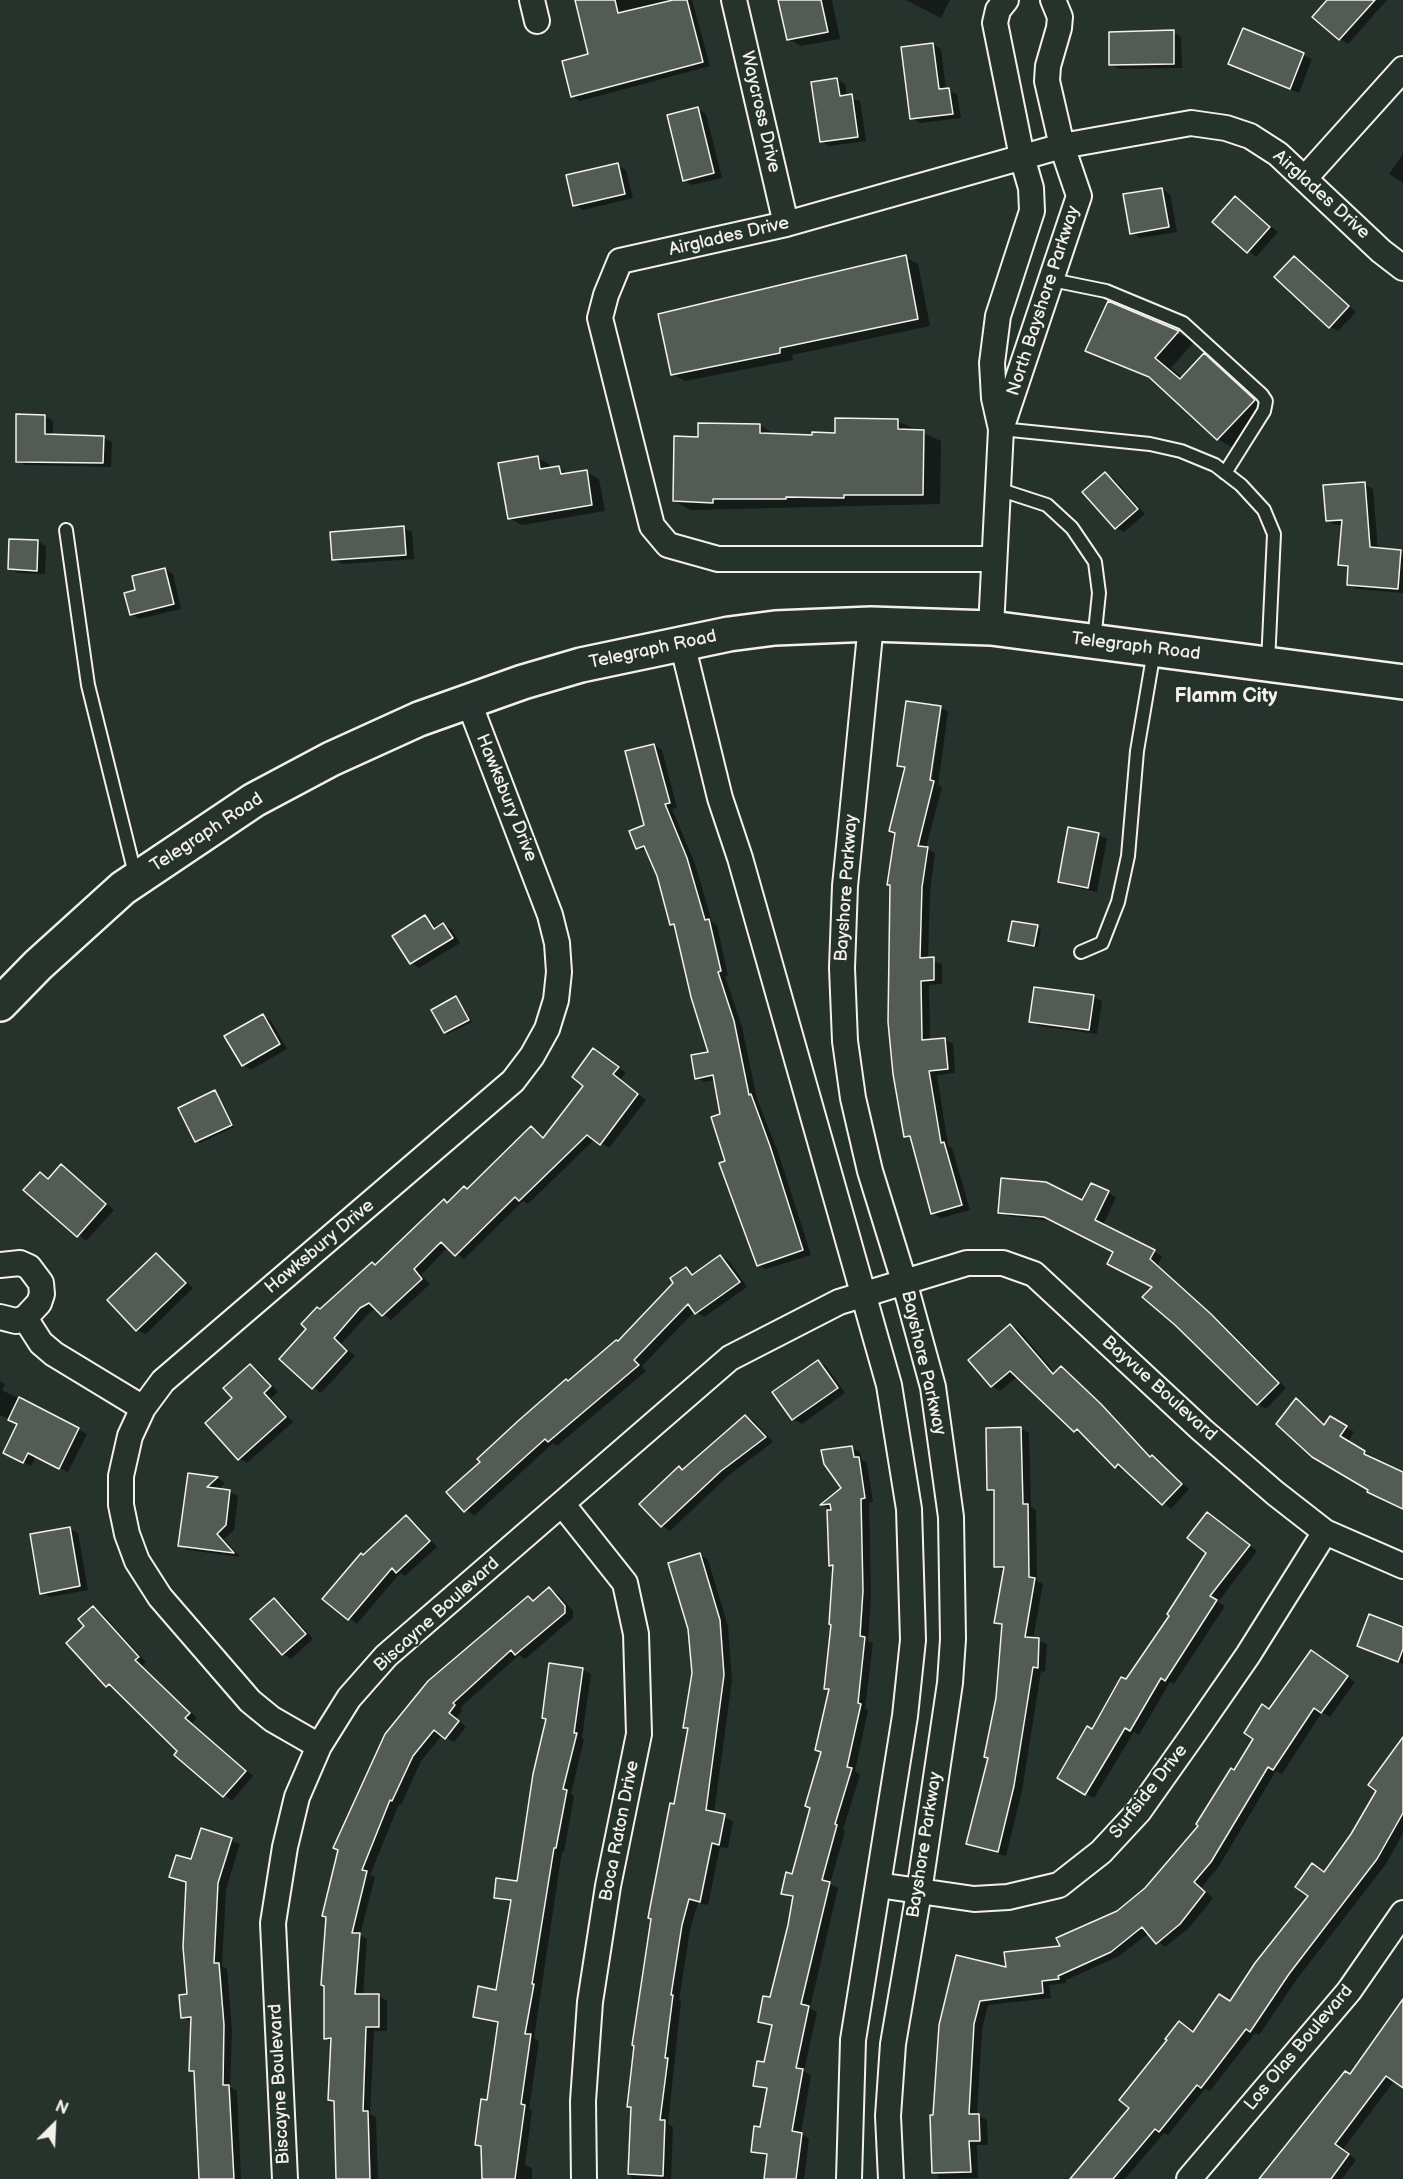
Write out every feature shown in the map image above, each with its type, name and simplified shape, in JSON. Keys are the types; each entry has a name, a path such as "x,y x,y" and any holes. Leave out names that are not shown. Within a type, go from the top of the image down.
{"main road":[{"name":"Telegraph Road","path":"0,1004 38,965 136,879 254,800 371,740 468,700 581,665 682,643 775,628 871,624 991,628 1403,682"}],"street":[{"name":"Waycross Drive","path":"734,0 786,224"},
{"name":"North Bayshore Parkway","path":"991,628 1001,429 994,398 992,363 998,316 1032,211 1031,188 1022,157 995,23 998,10 1006,0"},
{"name":"North Bayshore Parkway","path":"1001,429 1079,196 1062,146 1047,81 1047,66 1059,28 1060,17 1053,0"},
{"path":"1305,178 1403,69"},
{"name":"Airglades Drive","path":"994,559 718,559 668,545 652,526 600,318 606,295 620,261 786,224 1062,146 1191,123 1226,128 1250,136 1278,154 1381,251 1403,268"},
{"name":"Bayshore Parkway","path":"871,624 845,886 842,968 845,1030 853,1098 870,1171 904,1281 933,1387 951,1516 953,1639 950,1683 919,1892 893,2044 888,2116 891,2179"},
{"path":"682,643 720,798 865,1293 889,1385 909,1509 913,1576 913,1640 905,1716 853,2040 849,2179"},
{"name":"Hawksbury Drive","path":"319,1746 272,1719 250,1701 166,1604 137,1561 121,1505 121,1476 130,1436 143,1408 163,1381 513,1081 532,1056 547,1029 556,1000 559,972 557,943 550,915 468,700"},
{"path":"0,1265 20,1263 36,1275 42,1294 39,1304 25,1318 16,1320 0,1317"},
{"name":"Bayvue Boulevard","path":"904,1281 967,1263 1003,1263 1034,1274 1202,1430 1275,1493 1325,1532 1403,1566"},
{"name":"Biscayne Boulevard","path":"285,2179 273,1923 285,1847 297,1797 319,1746 349,1698 386,1656 730,1358 817,1312 904,1281"},
{"path":"25,1318 41,1343 54,1354 143,1408"},
{"name":"Boca Raton Drive","path":"563,1505 625,1583 637,1645 639,1734 608,1886 590,2002 583,2101 584,2179"},
{"name":"Surfside Drive","path":"878,1885 974,1899 1008,1897 1059,1885 1101,1852 1139,1811 1192,1736 1248,1655 1325,1532"},
{"name":"Los Olas Boulevard","path":"1189,2179 1349,1990 1403,1913"}],"lane":[{"path":"1052,280 1106,291 1183,323 1262,395 1266,401 1264,411 1225,472"},
{"path":"1001,429 1150,444 1181,452 1215,465 1225,472 1264,510 1274,534 1268,664"},
{"path":"998,489 1047,505 1072,528 1095,562 1099,593 1094,642"},
{"path":"66,530 88,685 136,879"},
{"path":"1081,952 1102,943 1118,902 1128,856 1137,751 1154,650"}],"building":[{"path":"575,0 615,0 618,13 673,0 687,0 703,62 571,97 562,61 588,54"},
{"path":"778,0 821,0 828,32 787,40"},
{"path":"1327,0 1375,0 1339,40 1312,17"},
{"path":"1243,28 1304,53 1290,89 1228,64"},
{"path":"1174,30 1174,64 1109,65 1109,32"},
{"path":"933,43 939,89 949,88 953,114 910,119 901,47"},
{"path":"837,78 840,96 852,94 858,137 820,142 811,82"},
{"path":"698,107 714,173 683,181 667,115"},
{"path":"618,163 625,194 573,206 566,175"},
{"path":"1162,188 1169,227 1130,234 1123,194"},
{"path":"1235,196 1270,227 1247,253 1212,222"},
{"path":"906,255 918,319 780,348 780,353 671,375 658,314"},
{"path":"1294,256 1349,306 1329,328 1274,277"},
{"path":"1108,301 1179,331 1155,358 1180,379 1204,353 1255,400 1217,440 1149,377 1085,351"},
{"path":"16,414 45,415 45,434 104,436 103,463 16,462"},
{"path":"835,418 898,419 898,429 924,430 923,495 713,499 713,503 673,501 674,436 698,437 698,423 760,424 760,433 812,435 812,432 835,433"},
{"path":"538,456 540,469 559,466 561,474 587,470 592,505 508,519 498,463"},
{"path":"1105,472 1138,509 1115,529 1082,492"},
{"path":"1365,482 1370,547 1401,550 1398,589 1347,585 1348,566 1338,565 1342,520 1326,521 1323,485"},
{"path":"404,526 406,555 332,560 330,532"},
{"path":"9,539 38,540 37,571 8,569"},
{"path":"165,568 174,604 130,615 124,593 135,590 132,576"},
{"path":"906,701 941,706 930,780 934,781 918,846 928,847 922,887 920,958 934,957 934,980 921,981 922,1040 945,1038 948,1069 929,1071 941,1143 944,1142 962,1205 931,1214 910,1136 904,1137 893,1074 888,1022 890,885 887,885 895,833 889,831 905,767 897,766"},
{"path":"654,744 670,803 665,804 687,858 705,920 709,919 721,971 718,972 734,1021 749,1095 751,1094 770,1146 803,1250 757,1266 719,1163 725,1161 711,1117 720,1114 713,1075 695,1079 691,1055 708,1052 691,997 674,924 670,925 657,876 644,846 636,849 629,831 644,825 625,751"},
{"path":"1068,827 1099,833 1088,888 1058,882"},
{"path":"425,915 434,929 443,923 453,938 410,964 392,936"},
{"path":"1012,921 1038,925 1034,946 1008,941"},
{"path":"1034,987 1094,995 1089,1030 1029,1022"},
{"path":"456,996 469,1020 444,1033 431,1010"},
{"path":"263,1014 280,1044 242,1066 224,1036"},
{"path":"593,1048 619,1067 613,1074 638,1094 600,1145 587,1135 519,1201 515,1197 455,1256 441,1242 414,1269 422,1279 382,1316 369,1303 360,1308 334,1338 347,1351 312,1389 279,1359 306,1329 301,1324 317,1307 320,1309 372,1262 375,1265 444,1199 447,1203 464,1186 467,1189 531,1126 543,1138 583,1086 572,1077"},
{"path":"215,1090 232,1125 195,1142 178,1108"},
{"path":"61,1164 106,1204 77,1237 23,1190 40,1172 48,1179"},
{"path":"1001,1178 1046,1182 1082,1200 1091,1183 1109,1191 1095,1220 1155,1250 1150,1259 1211,1314 1279,1383 1257,1405 1175,1325 1142,1297 1152,1287 1107,1264 1113,1252 1044,1217 998,1213"},
{"path":"156,1253 186,1283 136,1331 107,1300"},
{"path":"720,1255 740,1282 695,1314 688,1304 634,1360 639,1365 548,1442 545,1439 464,1512 446,1492 480,1462 477,1459 566,1379 568,1381 616,1340 618,1341 673,1283 670,1278 686,1267 692,1275"},
{"path":"1010,1324 1053,1374 1061,1366 1101,1404 1150,1457 1152,1455 1182,1484 1162,1505 1118,1464 1115,1468 1077,1429 1074,1432 1010,1371 991,1387 968,1360"},
{"path":"818,1360 838,1388 792,1420 772,1392"},
{"path":"250,1364 271,1386 264,1393 286,1417 238,1460 205,1423 232,1398 223,1388"},
{"path":"19,1397 79,1428 59,1469 28,1453 23,1463 3,1453 17,1424 8,1420"},
{"path":"1296,1398 1324,1425 1330,1416 1347,1426 1340,1436 1365,1451 1364,1454 1403,1472 1403,1509 1367,1492 1368,1490 1312,1457 1276,1424"},
{"path":"745,1415 766,1437 721,1471 661,1527 639,1504 679,1466 682,1470"},
{"path":"1021,1427 1023,1504 1028,1504 1029,1577 1035,1578 1025,1637 1039,1638 1038,1668 1033,1667 1014,1786 998,1852 966,1844 988,1758 984,1757 996,1698 1002,1624 994,1623 1004,1567 994,1567 994,1490 987,1490 986,1428"},
{"path":"852,1446 854,1457 859,1457 865,1498 861,1499 863,1591 860,1636 865,1637 858,1703 861,1704 847,1767 852,1768 835,1824 837,1825 822,1880 830,1882 801,2004 809,2006 796,2068 803,2069 792,2131 802,2133 796,2179 764,2179 767,2154 751,2152 754,2126 760,2127 767,2088 753,2086 757,2061 764,2062 772,2025 758,2022 763,1996 770,1997 788,1925 793,1896 781,1894 786,1872 792,1874 810,1808 805,1806 821,1752 815,1750 829,1689 824,1689 831,1625 829,1624 833,1565 829,1566 827,1510 831,1510 830,1504 820,1505 841,1488 824,1464 821,1450"},
{"path":"188,1473 218,1477 207,1487 230,1490 226,1525 217,1534 234,1553 178,1546"},
{"path":"1207,1512 1250,1545 1210,1596 1217,1600 1165,1681 1161,1678 1130,1731 1125,1728 1085,1795 1057,1778 1087,1726 1092,1729 1121,1677 1126,1679 1169,1616 1167,1614 1206,1553 1187,1538"},
{"path":"406,1515 430,1541 396,1573 392,1568 348,1620 322,1599 361,1553 363,1555"},
{"path":"70,1527 80,1586 40,1594 30,1534"},
{"path":"700,1553 720,1620 724,1675 706,1810 725,1814 719,1845 712,1843 700,1902 689,1899 682,1925 671,1995 673,1995 665,2058 668,2058 660,2120 665,2120 663,2176 628,2174 631,2107 627,2107 634,2046 632,2045 651,1919 648,1918 670,1803 674,1804 688,1728 683,1728 692,1673 688,1629 668,1563"},
{"path":"549,1587 565,1606 565,1613 515,1655 511,1650 453,1703 455,1705 449,1713 459,1721 445,1739 434,1730 413,1756 392,1801 390,1800 362,1870 367,1871 352,1933 360,1933 355,1994 379,1994 379,2027 366,2027 363,2111 368,2111 370,2179 336,2179 334,2101 328,2100 331,2038 324,2039 324,1986 321,1985 326,1917 322,1916 338,1850 333,1848 385,1734 428,1681 528,1596 533,1601"},
{"path":"274,1598 306,1634 282,1655 250,1619"},
{"path":"93,1606 139,1657 135,1660 190,1713 185,1718 246,1771 223,1797 174,1755 177,1751 109,1684 106,1687 66,1643 84,1626 78,1619"},
{"path":"1369,1614 1403,1627 1403,1649 1398,1662 1357,1646"},
{"path":"1311,1650 1348,1676 1321,1713 1314,1708 1273,1770 1268,1767 1211,1862 1194,1882 1205,1892 1180,1924 1156,1944 1142,1927 1111,1952 1058,1976 1059,1979 1042,1981 1043,1993 980,2001 974,2024 969,2114 979,2114 980,2141 969,2141 971,2172 932,2173 930,2115 933,2115 939,2025 956,1955 1006,1967 1004,1952 1060,1946 1056,1938 1117,1911 1145,1888 1198,1826 1196,1824 1231,1768 1234,1770 1253,1739 1244,1733 1262,1704 1269,1709"},
{"path":"549,1663 583,1668 574,1733 577,1733 563,1789 567,1790 556,1848 554,1848 525,2034 531,2034 521,2104 525,2105 515,2179 482,2179 481,2146 475,2145 481,2099 487,2100 498,2022 473,2017 478,1986 496,1990 511,1900 494,1898 496,1878 517,1881 533,1774 546,1719 542,1718"},
{"path":"1403,1737 1403,1813 1377,1859 1289,1974 1250,2032 1246,2029 1201,2088 1197,2085 1159,2132 1155,2129 1113,2179 1070,2179 1129,2108 1119,2100 1167,2040 1165,2039 1179,2021 1193,2032 1219,1994 1230,2001 1255,1963 1308,1896 1295,1887 1312,1863 1324,1872 1351,1834 1376,1791 1368,1785"},
{"path":"201,1828 232,1838 218,1883 214,1963 219,1963 224,2025 223,2085 229,2085 234,2179 199,2179 194,2071 189,2071 191,2017 181,2018 179,1995 187,1994 183,1947 186,1882 169,1877 176,1855 191,1859"},
{"path":"1403,1999 1403,2088 1386,2076 1335,2144 1349,2154 1331,2179 1259,2179 1345,2071 1350,2074"}],"district":[{"name":"Flamm City","path":"1226,697"}]}
